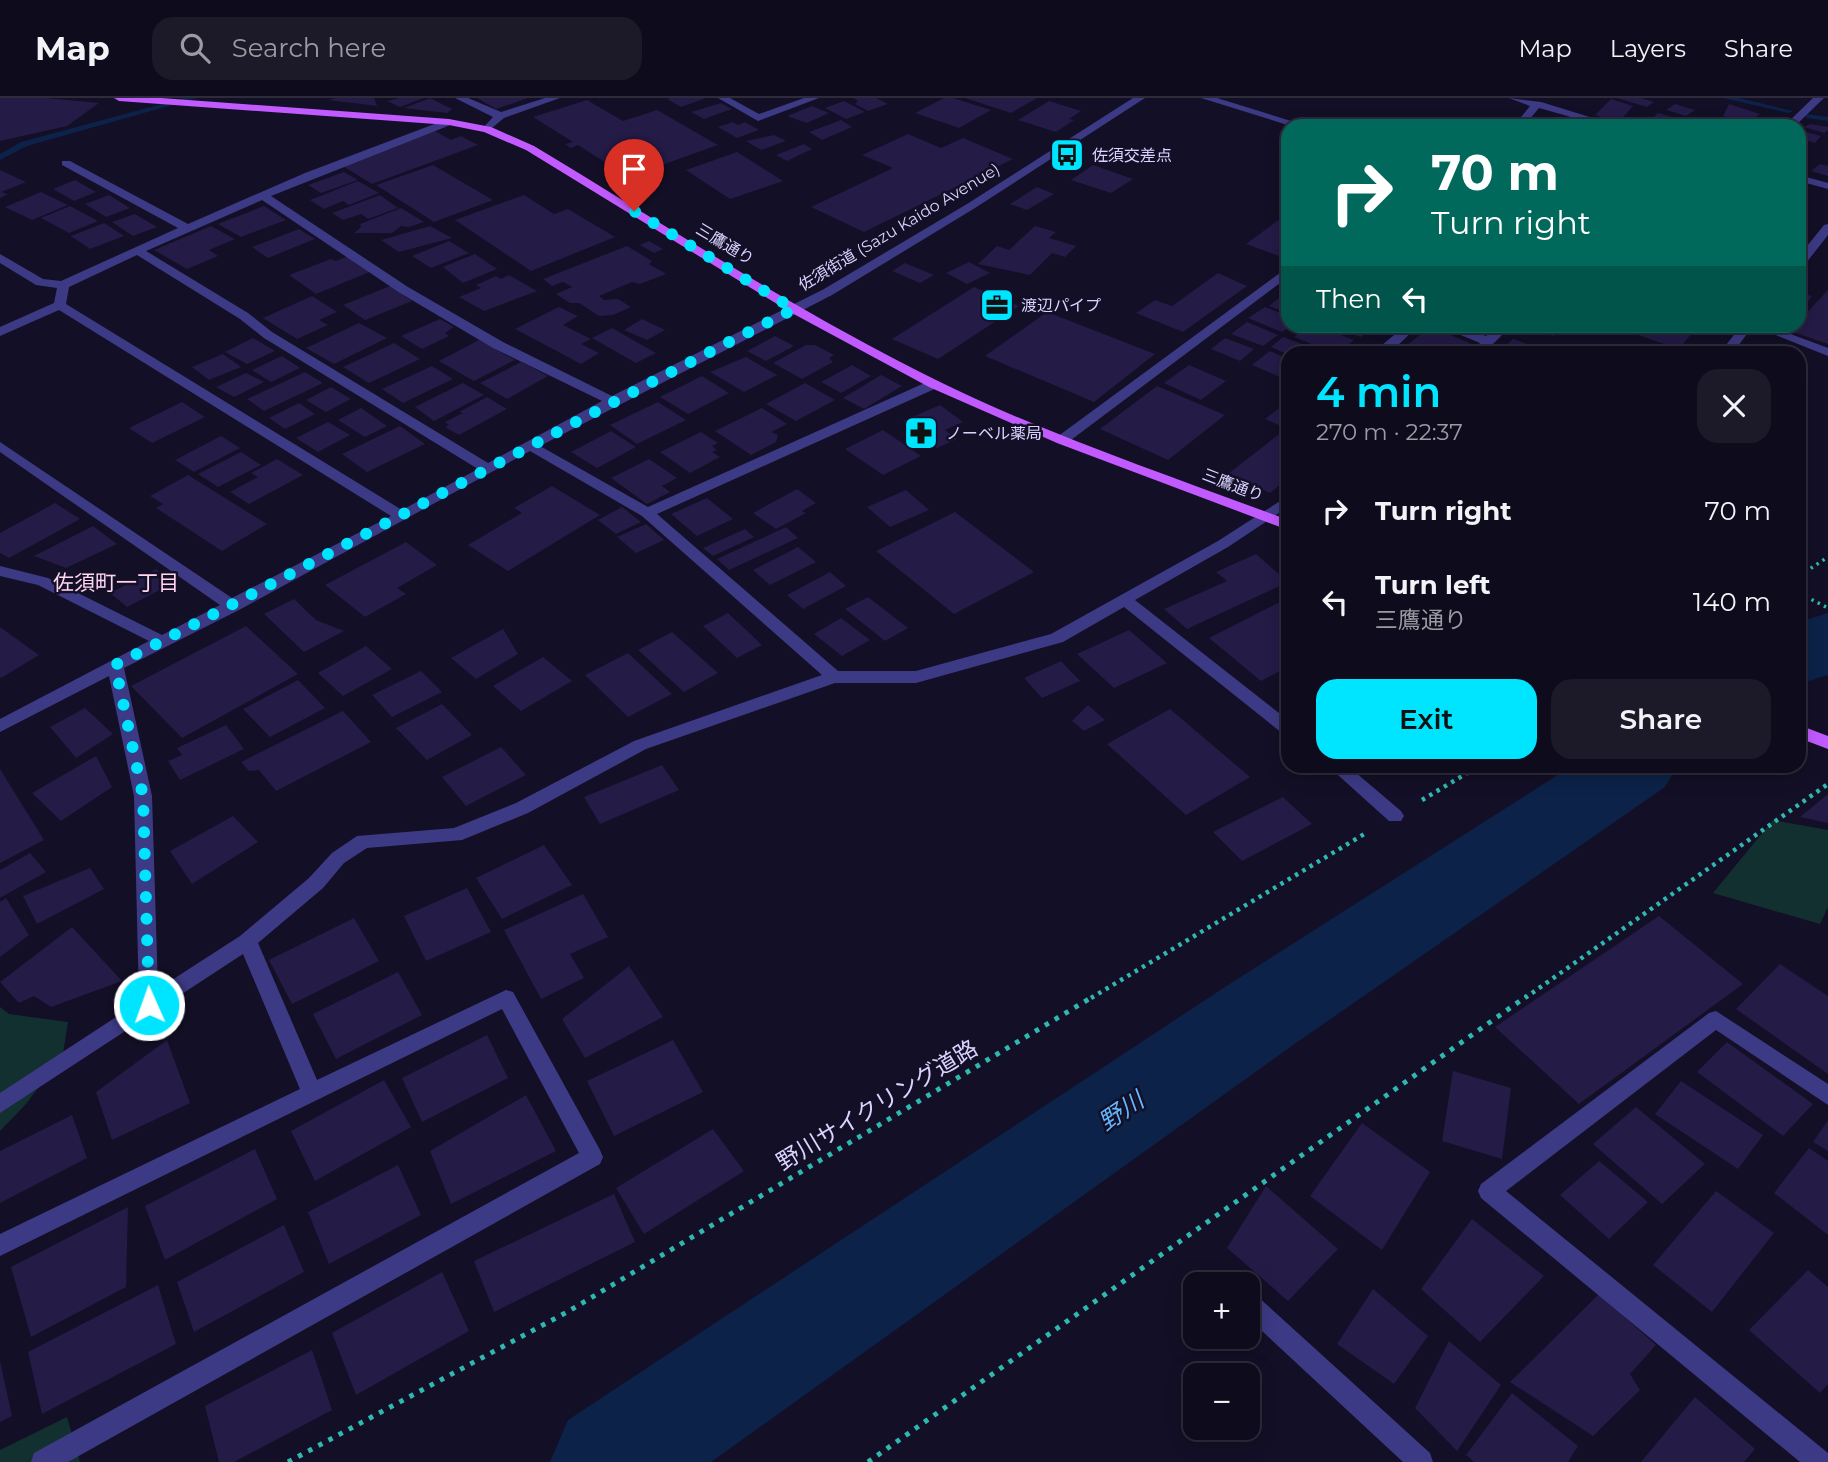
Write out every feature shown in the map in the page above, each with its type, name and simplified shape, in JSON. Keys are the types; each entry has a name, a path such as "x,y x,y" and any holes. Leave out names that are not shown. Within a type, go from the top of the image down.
{"main road":[{"name":"三鷹通り","path":"119,98 449,122 487,129 530,148 794,309 934,384 1062,440 1281,523"},
{"path":"1806,734 1828,743"}],"street":[{"path":"460,98 500,116"},
{"path":"487,129 500,116 555,98"},
{"path":"723,98 758,118 814,98"},
{"name":"佐須街道 (Sazu Kaido Avenue)","path":"0,726 233,606 612,401 794,309 971,206 1140,98"},
{"path":"1206,98 1281,120"},
{"path":"1514,98 1589,119"},
{"path":"1799,119 1811,111 1819,98"},
{"path":"1524,119 1536,104"},
{"path":"0,258 40,282 63,285 185,227 309,175 449,122"},
{"path":"66,163 185,227"},
{"path":"1806,179 1828,186"},
{"path":"264,196 404,290 498,345 612,401"},
{"path":"1806,255 1828,227"},
{"path":"139,251 244,316 268,335 487,468"},
{"path":"1062,440 1281,277"},
{"path":"60,305 63,285"},
{"path":"0,332 60,305"},
{"path":"60,305 402,516"},
{"path":"1389,346 1404,333"},
{"path":"1465,333 1490,342"},
{"path":"1485,346 1498,333"},
{"path":"1778,333 1828,352"},
{"path":"647,513 934,384"},
{"path":"529,445 647,513 834,677"},
{"path":"0,446 233,606"},
{"path":"0,1104 247,941 316,883 338,858 363,841 456,835 522,808 640,745 834,677 916,677 1057,638 1126,601 1265,518 1281,505"},
{"path":"0,571 43,580 161,641"},
{"path":"1126,601 1281,723"},
{"path":"115,665 143,796 149,1005"},
{"path":"1344,773 1395,816"},
{"path":"247,941 311,1091"},
{"path":"0,1245 506,998 592,1157 43,1462"},
{"path":"1819,1462 1489,1191 1716,1019 1828,1096"},
{"path":"1260,1314 1421,1462"}],"path":[{"path":"1806,571 1828,557"},
{"path":"1806,597 1828,608"},
{"name":"野川サイクリング道路","path":"288,1462 569,1311 1467,773"},
{"path":"868,1462 1828,783"}],"green space":[{"path":"1773,820 1828,830 1828,907 1820,924 1713,893"},
{"path":"0,1007 9,1014 68,1022 63,1054 26,1104 0,1131"},
{"path":"67,1417 80,1462 0,1462 0,1450"}],"building":[{"path":"0,98 46,98 99,103 67,126 0,141"},
{"path":"374,98 377,106 328,100"},
{"path":"424,98 400,107 387,101"},
{"path":"430,98 452,109 447,113 404,108"},
{"path":"477,98 528,98 496,109"},
{"path":"670,98 706,98 681,107 667,99"},
{"path":"854,98 876,98 888,104 868,111 855,104 858,101"},
{"path":"944,98 953,98 991,110 959,128 915,113"},
{"path":"965,98 1037,98 1011,113"},
{"path":"1617,98 1641,98 1654,102 1647,107"},
{"path":"1611,99 1633,106 1622,119 1595,115"},
{"path":"587,100 623,121 657,110 718,145 628,177 578,145 571,148 565,144 573,142 533,117"},
{"path":"844,101 865,112 846,119 825,108"},
{"path":"1049,101 1081,111 1069,119 1074,120 1056,132 1018,120"},
{"path":"721,103 732,109 704,119 691,112"},
{"path":"1675,104 1695,110 1686,116 1666,110"},
{"path":"1729,104 1760,114 1754,119 1732,119 1723,116"},
{"path":"812,106 829,113 807,123 787,116"},
{"path":"1658,113 1679,119 1652,119"},
{"path":"841,120 852,127 822,140 809,132"},
{"path":"733,122 738,125 745,122 759,130 737,138 718,127"},
{"path":"1810,124 1828,127 1828,130 1824,133 1806,126"},
{"path":"435,131 451,140 461,136 478,145 372,184 341,165"},
{"path":"1806,132 1821,136 1815,143 1806,140"},
{"path":"908,134 941,148 963,138 1013,159 864,232 811,207 893,168 862,155"},
{"path":"774,135 786,141 761,150 746,141"},
{"path":"804,144 812,149 787,161 776,155"},
{"path":"737,152 783,181 730,199 686,170"},
{"path":"1820,164 1828,166 1828,176 1811,171"},
{"path":"433,165 493,200 434,222 376,185"},
{"path":"1093,165 1133,179 1111,193 1071,180"},
{"path":"0,170 26,182 1,192 8,194 0,198"},
{"path":"344,172 358,180 321,193 308,185"},
{"path":"75,180 96,192 74,201 53,189"},
{"path":"358,181 379,193 349,205 343,201 324,209 310,200"},
{"path":"1037,187 1054,194 1027,210 1010,204"},
{"path":"41,192 68,205 32,220 5,207"},
{"path":"109,195 130,208 106,217 85,204"},
{"path":"380,195 398,208 368,219 361,214 343,220 332,213"},
{"path":"524,195 554,214 568,209 615,237 531,271 455,220"},
{"path":"70,206 98,221 69,233 41,218"},
{"path":"264,206 286,220 241,237 218,224"},
{"path":"401,208 424,222 409,227 401,226 392,233 354,233 361,227 360,224"},
{"path":"135,214 157,227 133,236 112,222"},
{"path":"1281,218 1279,256 1246,244"},
{"path":"104,223 124,236 90,249 71,236"},
{"path":"211,226 235,239 209,250 218,256 187,269 154,250"},
{"path":"430,226 452,238 399,252 381,240"},
{"path":"1035,226 1056,232 1049,238 1076,246 1065,257 1052,253 1030,275 978,264 997,246 1009,250"},
{"path":"299,229 315,239 268,258 252,247"},
{"path":"449,241 469,253 431,268 412,256"},
{"path":"649,241 663,249 654,253 640,245"},
{"path":"627,246 652,261 649,264 666,274 640,284 632,282 599,296 604,300 618,299 631,307 613,315 599,316 579,303 570,303 556,294 572,287 563,282 552,286 543,279"},
{"path":"475,254 497,269 463,283 443,267"},
{"path":"349,256 372,271 316,294 289,275 331,259 335,261"},
{"path":"969,262 990,273 967,284 946,273"},
{"path":"905,263 934,275 920,283 892,271"},
{"path":"1218,273 1247,286 1183,332 1136,313 1155,300 1172,306"},
{"path":"509,275 537,291 484,311 459,297 481,288 476,285 496,276 501,279"},
{"path":"390,286 412,301 365,320 343,305"},
{"path":"974,287 1019,306 938,359 892,339"},
{"path":"1828,290 1828,344 1796,333 1806,333 1806,314"},
{"path":"312,296 337,312 319,320 328,325 297,339 263,318"},
{"path":"1281,297 1281,310 1269,306"},
{"path":"559,307 578,316 563,325 591,339 581,344 599,353 581,364 515,329"},
{"path":"1265,307 1281,313 1281,332 1248,318"},
{"path":"1047,312 1155,354 1094,402 985,356"},
{"path":"440,319 454,327 445,333 449,336 422,349 401,336"},
{"path":"642,319 665,330 647,340 624,330"},
{"path":"1247,322 1278,335 1263,346 1231,334"},
{"path":"359,323 387,338 334,364 306,348"},
{"path":"612,328 656,353 636,363 592,338"},
{"path":"1299,333 1335,333 1354,340 1347,346 1317,346 1294,337"},
{"path":"1350,333 1366,333 1361,337"},
{"path":"1422,333 1445,333 1470,343 1466,346 1407,345"},
{"path":"1692,333 1681,346 1670,346 1638,335"},
{"path":"775,336 794,346 766,361 747,351"},
{"path":"1283,337 1307,346 1281,346 1281,351 1271,347"},
{"path":"253,338 275,351 247,364 225,352"},
{"path":"1225,338 1254,349 1240,361 1211,349"},
{"path":"1513,339 1533,346 1506,346"},
{"path":"479,340 515,360 474,381 439,361"},
{"path":"394,343 420,359 369,383 343,367"},
{"path":"806,345 815,345 834,355 829,358 833,362 802,379 773,363"},
{"path":"1270,351 1281,356 1281,377 1252,365"},
{"path":"223,354 241,367 209,380 192,367"},
{"path":"282,356 300,368 271,382 252,370"},
{"path":"746,357 777,375 744,392 710,372"},
{"path":"521,362 548,376 507,399 480,383"},
{"path":"852,365 871,376 841,393 821,382"},
{"path":"1189,365 1226,381 1201,400 1164,383"},
{"path":"432,366 453,379 403,403 382,389"},
{"path":"305,372 323,383 264,411 247,399"},
{"path":"246,373 264,382 234,397 216,387"},
{"path":"881,375 902,386 864,409 843,398"},
{"path":"702,376 729,393 688,414 660,397"},
{"path":"463,383 484,395 434,421 415,407"},
{"path":"805,383 835,400 796,421 766,404"},
{"path":"1157,386 1225,415 1168,460 1100,429"},
{"path":"331,387 351,399 326,412 306,400"},
{"path":"487,397 507,409 459,435 445,427 449,425 445,422 463,413 459,412"},
{"path":"182,402 205,417 152,443 129,428"},
{"path":"658,402 686,420 637,444 610,425"},
{"path":"299,403 315,414 285,429 269,418"},
{"path":"940,405 963,422 945,430 957,439 937,448 903,421"},
{"path":"1281,407 1281,426 1265,419"},
{"path":"361,408 387,426 365,437 338,420"},
{"path":"762,408 787,424 771,432 778,435 776,442 751,455 715,431"},
{"path":"328,422 350,435 318,452 296,438"},
{"path":"400,426 425,444 367,472 342,454"},
{"path":"883,430 921,456 883,475 845,449"},
{"path":"611,431 636,447 597,468 571,452"},
{"path":"701,432 718,443 712,446 717,450 712,452 720,457 690,473 660,452"},
{"path":"1278,435 1281,436 1281,484 1270,493 1229,473"},
{"path":"221,436 240,448 194,472 175,460"},
{"path":"241,452 261,465 218,487 198,474"},
{"path":"277,459 303,475 249,504 230,492 258,477 251,473"},
{"path":"649,459 677,478 662,486 670,492 647,504 611,478"},
{"path":"188,475 267,524 222,551 156,508 163,504 150,496"},
{"path":"552,486 600,515 508,571 468,545 522,513 514,508"},
{"path":"797,489 816,503 802,511 806,513 776,529 753,513"},
{"path":"906,490 929,510 890,527 867,507"},
{"path":"707,498 733,519 697,536 671,514"},
{"path":"55,503 80,519 9,558 0,553 0,533"},
{"path":"622,507 641,522 616,534 598,520"},
{"path":"955,512 1034,572 954,614 876,551"},
{"path":"646,524 664,540 636,553 617,537"},
{"path":"93,526 117,544 66,568 34,556"},
{"path":"786,527 798,538 729,570 717,559"},
{"path":"745,529 754,537 713,556 703,548"},
{"path":"406,542 437,565 397,588 406,594 365,617 325,585"},
{"path":"798,547 816,562 770,585 753,570"},
{"path":"1256,554 1281,576 1281,585 1187,629 1164,609 1227,581 1216,572"},
{"path":"156,569 173,583 127,607 110,593"},
{"path":"830,572 846,586 803,609 787,595"},
{"path":"868,597 908,628 885,641 845,609"},
{"path":"294,599 316,620 344,631 304,652 264,614"},
{"path":"1281,602 1281,671 1261,681 1209,638"},
{"path":"728,613 762,645 737,658 703,626"},
{"path":"841,618 870,640 842,656 814,634"},
{"path":"246,626 298,674 182,738 131,686"},
{"path":"0,627 39,655 1,678 0,677"},
{"path":"503,629 518,654 476,679 451,658"},
{"path":"1129,630 1167,663 1114,688 1077,654"},
{"path":"672,632 718,673 684,692 638,650"},
{"path":"366,646 392,669 343,696 318,673"},
{"path":"628,653 672,694 628,717 585,675"},
{"path":"543,657 572,681 521,711 493,686"},
{"path":"1061,661 1080,681 1042,698 1024,678"},
{"path":"421,671 442,692 392,717 372,695"},
{"path":"298,680 325,708 270,737 243,709"},
{"path":"442,704 472,735 427,760 396,728"},
{"path":"1088,705 1105,720 1084,731 1072,721"},
{"path":"85,708 113,734 76,758 50,727"},
{"path":"1170,709 1250,777 1186,815 1107,744"},
{"path":"343,711 371,742 276,791 259,770 249,771 241,762"},
{"path":"226,725 244,749 180,780 168,761 182,755 177,748"},
{"path":"501,747 526,775 466,806 442,777"},
{"path":"96,756 112,787 61,821 32,793"},
{"path":"662,765 679,790 600,824 584,797"},
{"path":"0,769 44,840 0,863"},
{"path":"1828,794 1828,823 1800,817"},
{"path":"1283,797 1312,824 1242,861 1213,832"},
{"path":"233,816 258,842 192,884 170,851"},
{"path":"544,845 572,885 502,919 476,878"},
{"path":"30,853 46,872 0,898 0,870"},
{"path":"90,868 104,889 37,924 23,896"},
{"path":"467,888 491,932 426,961 404,916"},
{"path":"583,894 608,937 570,954 584,978 541,999 504,930"},
{"path":"6,898 29,935 0,957 0,902"},
{"path":"1659,916 1743,984 1579,1104 1495,1027"},
{"path":"354,918 379,961 292,1004 269,960"},
{"path":"72,927 122,981 51,1007 34,996 19,1003 0,982"},
{"path":"1780,964 1828,996 1828,1074 1736,1009"},
{"path":"629,966 663,1017 585,1058 562,1019"},
{"path":"398,972 422,1015 336,1059 313,1014"},
{"path":"487,1035 508,1078 422,1122 402,1078"},
{"path":"167,1040 190,1103 112,1140 96,1092"},
{"path":"673,1040 703,1092 614,1136 587,1081"},
{"path":"1727,1042 1813,1104 1783,1136 1697,1072"},
{"path":"1453,1071 1511,1088 1502,1159 1442,1141"},
{"path":"384,1080 411,1127 315,1181 291,1131"},
{"path":"1681,1081 1763,1135 1738,1169 1655,1114"},
{"path":"526,1095 556,1151 451,1204 430,1151"},
{"path":"1636,1107 1705,1164 1662,1204 1593,1144"},
{"path":"72,1115 87,1158 0,1203 0,1151"},
{"path":"1828,1120 1828,1151 1813,1142"},
{"path":"1362,1123 1430,1172 1382,1250 1310,1196"},
{"path":"713,1129 744,1171 644,1234 616,1188"},
{"path":"1809,1148 1828,1161 1828,1235 1774,1193"},
{"path":"255,1149 277,1199 165,1260 145,1206"},
{"path":"1599,1161 1648,1202 1609,1239 1560,1195"},
{"path":"398,1165 421,1215 329,1264 308,1212"},
{"path":"1266,1186 1338,1249 1288,1301 1260,1277 1260,1272 1255,1272 1227,1248"},
{"path":"1716,1191 1774,1233 1712,1312 1653,1265"},
{"path":"614,1194 635,1242 494,1312 474,1261"},
{"path":"128,1207 126,1287 31,1337 11,1267"},
{"path":"1472,1219 1544,1276 1480,1342 1421,1289"},
{"path":"284,1225 304,1272 194,1332 177,1282"},
{"path":"1808,1270 1828,1287 1828,1384 1820,1393 1749,1330"},
{"path":"442,1272 469,1331 356,1395 332,1333"},
{"path":"158,1285 176,1344 42,1414 28,1352"},
{"path":"1373,1289 1428,1336 1394,1384 1337,1344"},
{"path":"1599,1294 1656,1345 1630,1374 1640,1390 1593,1436 1510,1382"},
{"path":"1449,1341 1501,1385 1457,1451 1415,1408"},
{"path":"312,1350 332,1410 234,1462 219,1462 205,1406"},
{"path":"0,1361 12,1416 0,1422"},
{"path":"1512,1393 1578,1446 1568,1462 1474,1462 1466,1455"},
{"path":"1695,1397 1755,1449 1744,1462 1641,1462"}],"waterway":[{"path":"0,157 24,144 193,98"},
{"path":"1727,98 1789,111"},
{"path":"1809,116 1828,119"},
{"name":"野川","path":"1806,653 1828,639"},
{"name":"野川","path":"610,1462 1262,1014 1625,773"}],"place":[{"name":"佐須交差点","path":"1067,155"},
{"name":"渡辺パイプ","path":"997,305"},
{"name":"ノーベル薬局","path":"921,433"}],"district":[{"name":"佐須町一丁目","path":"116,582"}],"route":[{"path":"149,1005 143,796 115,665 233,606 612,401 794,309 634,211"}]}
